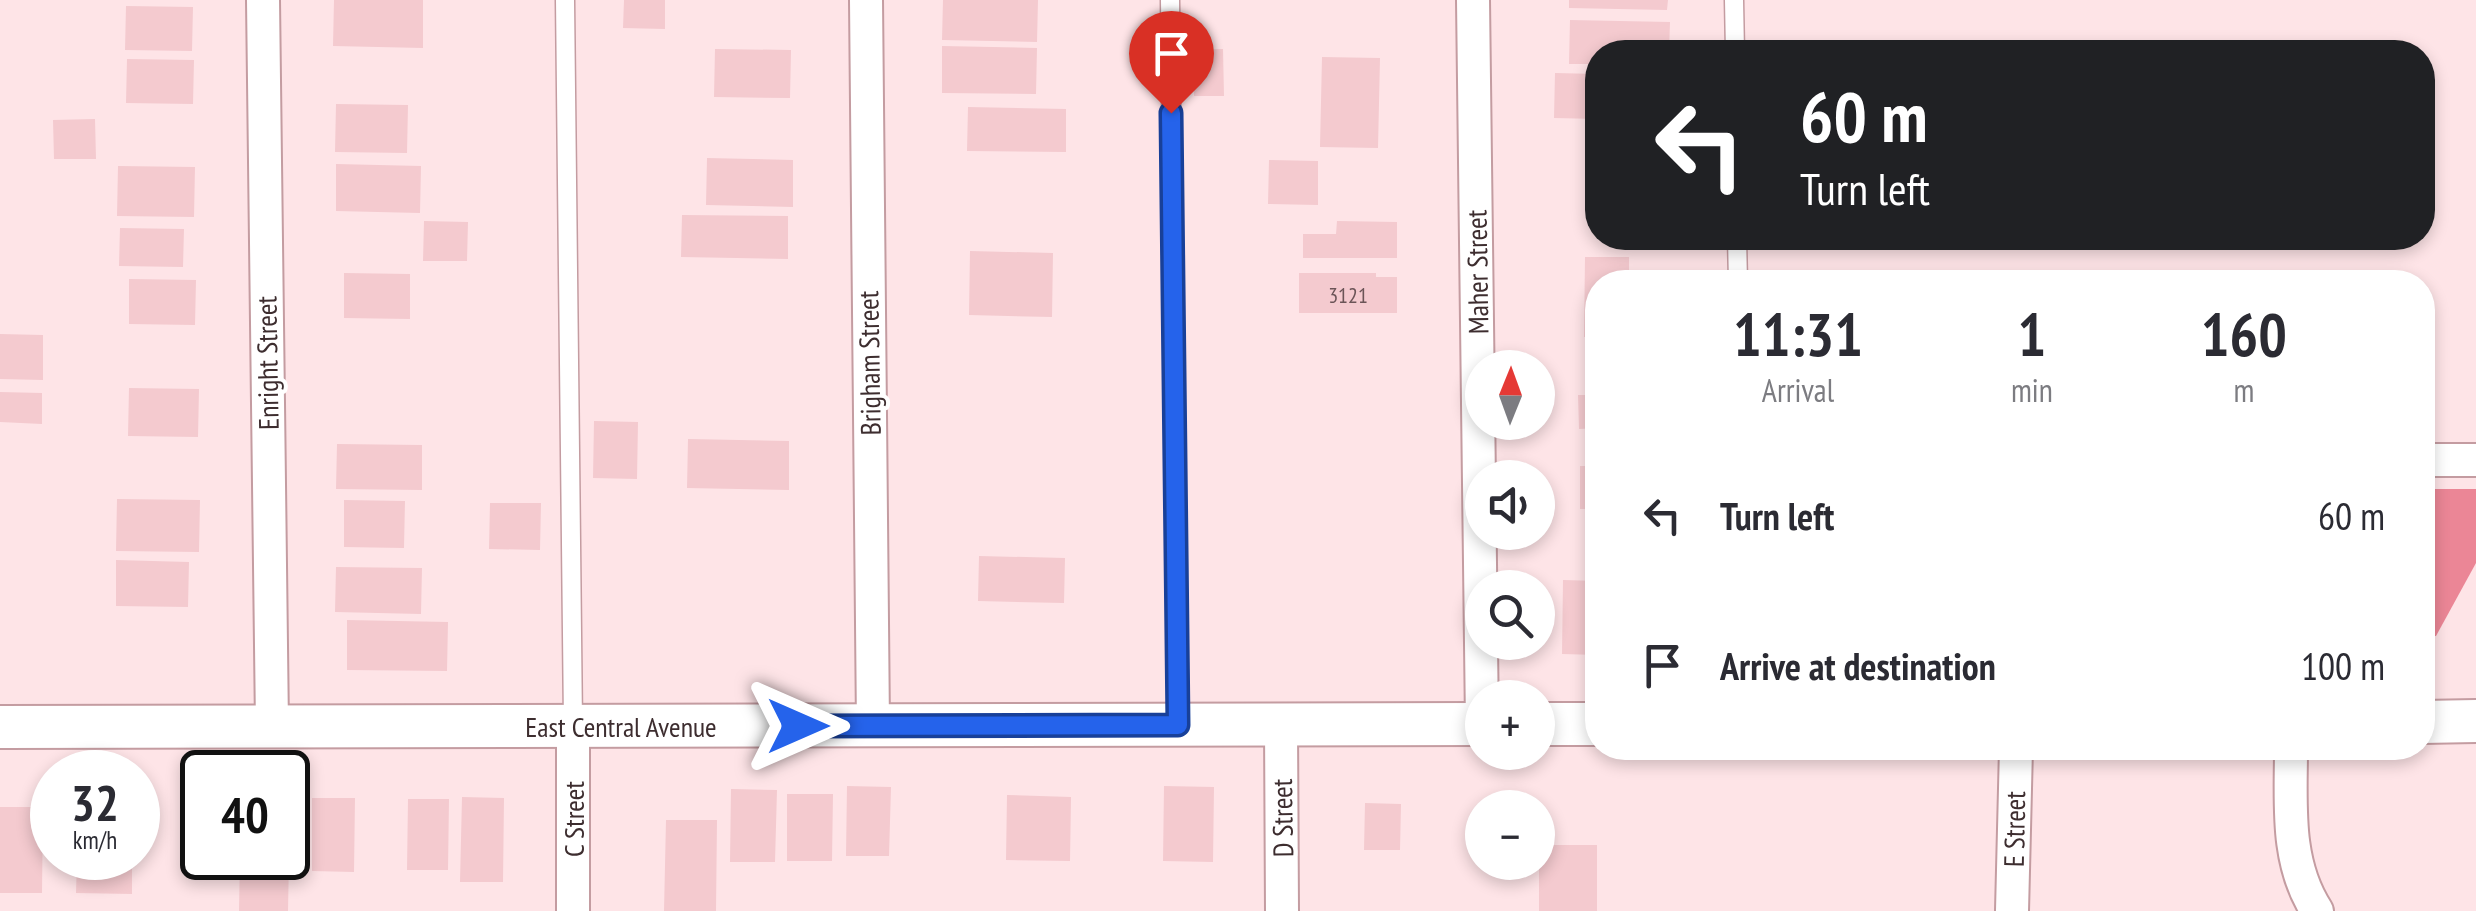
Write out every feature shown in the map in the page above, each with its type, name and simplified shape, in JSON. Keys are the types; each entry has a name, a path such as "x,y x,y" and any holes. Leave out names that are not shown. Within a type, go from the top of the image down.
{"street":[{"name":"Enright Street","path":"263,0 272,726"},
{"name":"Brigham Street","path":"866,0 873,726"},
{"name":"Maher Street","path":"1474,0 1482,680"},
{"path":"2435,460 2476,460"},
{"path":"2435,722 2476,721"},
{"name":"East Central Avenue","path":"0,727 1465,724"},
{"path":"1555,724 1585,724"},
{"name":"D Street","path":"1281,725 1282,911"},
{"name":"C Street","path":"573,726 573,911"},
{"name":"E Street","path":"2012,911 2016,760"},
{"path":"2290,760 2294,853 2305,891 2316,911"}],"lane":[{"path":"565,0 573,726"},
{"path":"1170,0 1178,725"},
{"path":"1734,0 1735,40"}],"shaded area":[{"path":"2435,489 2476,489 2476,563 2436,636"}],"building":[{"path":"334,0 423,0 423,48 333,46"},
{"path":"624,0 665,0 665,29 623,28"},
{"path":"943,0 1038,0 1037,42 942,40"},
{"path":"1569,0 1668,0 1667,10 1569,8"},
{"path":"126,6 193,7 192,51 125,50"},
{"path":"1570,20 1670,22 1669,40 1585,40 1585,64 1569,64"},
{"path":"942,46 1037,48 1036,94 942,93"},
{"path":"715,49 791,50 790,98 714,97"},
{"path":"1223,49 1224,96 1194,96 1193,50"},
{"path":"1322,57 1380,58 1378,148 1320,147"},
{"path":"127,59 194,60 193,104 126,103"},
{"path":"1555,73 1585,74 1585,119 1554,118"},
{"path":"336,104 408,105 407,153 335,152"},
{"path":"968,107 1066,109 1066,152 967,151"},
{"path":"95,119 96,159 54,159 53,120"},
{"path":"707,158 793,160 793,207 706,205"},
{"path":"1269,160 1318,161 1318,205 1268,204"},
{"path":"336,164 421,166 420,213 336,211"},
{"path":"118,166 195,167 194,217 117,216"},
{"path":"682,215 788,216 788,259 681,257"},
{"path":"424,221 468,222 467,261 423,261"},
{"path":"1337,221 1397,222 1397,258 1303,258 1303,234 1336,234"},
{"path":"120,228 184,229 183,267 119,266"},
{"path":"970,251 1053,253 1052,317 969,315"},
{"path":"1585,257 1629,257 1629,270 1585,270 1584,337"},
{"path":"344,273 410,274 410,319 344,318"},
{"path":"1299,273 1376,273 1376,277 1397,277 1397,313 1299,313"},
{"path":"129,279 196,280 195,325 129,324"},
{"path":"0,334 43,335 43,380 0,379"},
{"path":"129,388 199,389 198,437 128,436"},
{"path":"0,392 42,393 42,424 0,422"},
{"path":"1578,395 1585,395 1585,429 1579,429"},
{"path":"594,421 638,422 637,479 593,478"},
{"path":"688,439 789,441 789,490 687,488"},
{"path":"337,444 422,445 422,490 336,489"},
{"path":"1580,466 1585,466 1585,509 1580,509"},
{"path":"117,499 200,500 199,552 116,551"},
{"path":"344,500 405,501 404,548 344,547"},
{"path":"490,503 541,503 540,550 489,549"},
{"path":"979,556 1065,558 1064,603 978,601"},
{"path":"116,560 189,562 188,607 116,606"},
{"path":"336,567 422,568 421,614 335,612"},
{"path":"1563,580 1585,581 1585,655 1562,654"},
{"path":"347,620 448,622 447,671 347,670"},
{"path":"847,786 891,787 889,856 846,856"},
{"path":"1164,786 1214,787 1213,862 1163,861"},
{"path":"731,789 777,790 775,862 730,862"},
{"path":"787,794 833,794 832,861 787,861"},
{"path":"1007,795 1071,797 1070,861 1006,860"},
{"path":"462,797 504,798 503,882 460,882"},
{"path":"312,798 355,798 354,872 312,871"},
{"path":"408,799 449,799 448,870 407,870"},
{"path":"1365,803 1401,804 1400,850 1364,850"},
{"path":"0,807 30,807 30,880 42,880 42,893 0,893"},
{"path":"666,820 717,820 716,911 664,911"},
{"path":"1555,845 1597,845 1597,911 1539,911 1539,880 1555,880"},
{"path":"76,880 132,880 132,894 76,893"},
{"path":"240,880 289,880 288,911 239,911"}],"route":[{"path":"798,726 1178,725 1171,113"}]}
